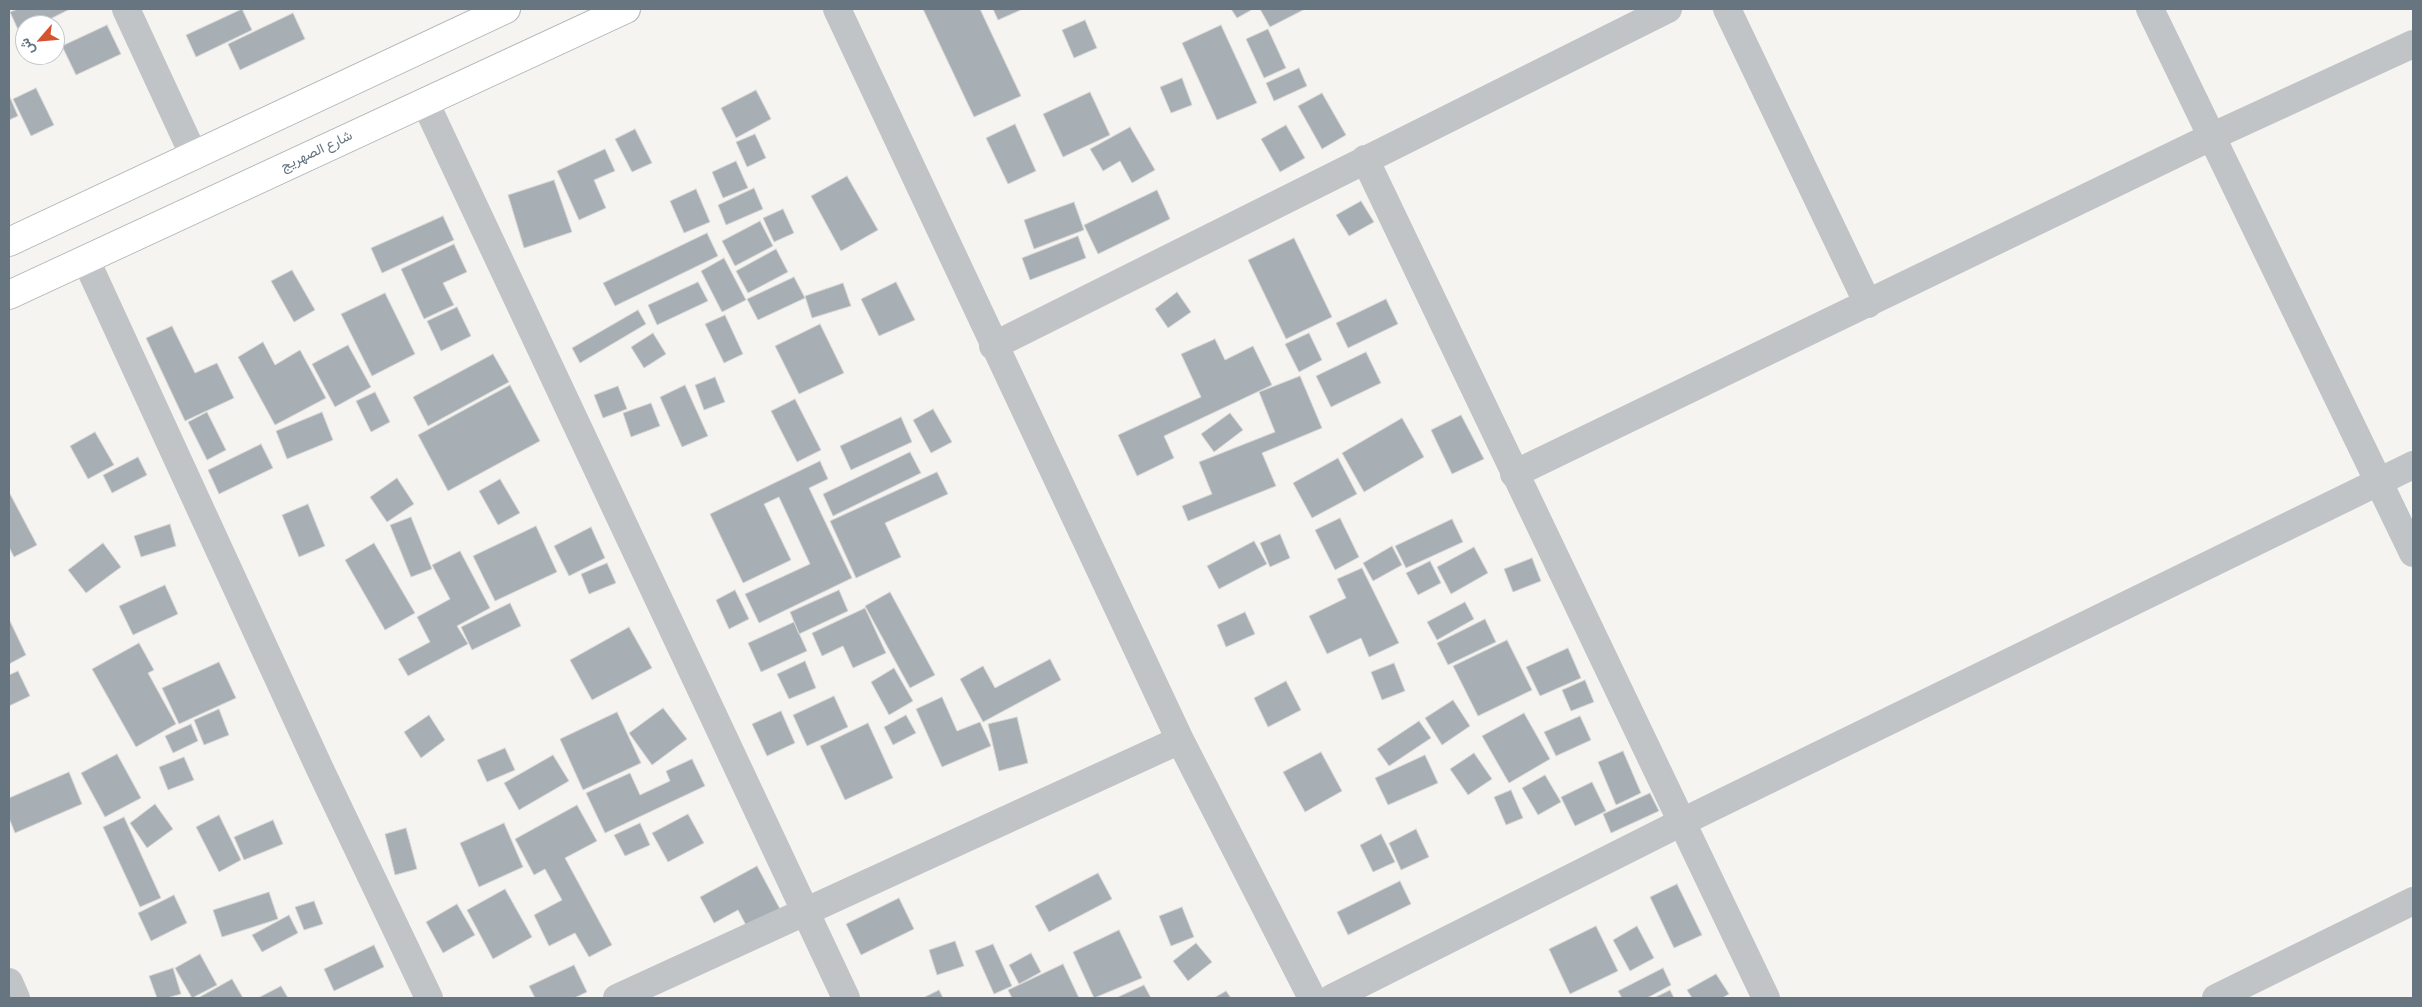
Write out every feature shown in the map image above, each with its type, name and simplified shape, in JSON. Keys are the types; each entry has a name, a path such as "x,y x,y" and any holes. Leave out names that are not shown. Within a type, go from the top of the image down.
{"main road":[{"path":"9,242 506,9"},
{"name":"شارع الصهريج","path":"9,295 626,9"}],"street":[{"path":"126,9 194,156"},
{"path":"837,9 993,346 1180,740 1312,998"},
{"path":"993,346 1668,9"},
{"path":"1727,9 1868,304"},
{"path":"2150,9 2413,553"},
{"path":"1514,474 2213,136 2413,44"},
{"path":"425,102 846,998"},
{"path":"1365,159 1766,998"},
{"path":"86,260 319,767 429,998"},
{"path":"1332,998 1682,822 2413,465"},
{"path":"617,998 1180,740"},
{"path":"2216,998 2413,901"},
{"path":"9,982 16,998"}],"building":[{"path":"18,9 70,9 58,15 15,15 15,23 10,12"},
{"path":"242,9 252,30 196,57 186,35"},
{"path":"923,9 980,9 1021,96 974,117"},
{"path":"993,9 1023,9 998,20"},
{"path":"1231,9 1253,9 1237,18"},
{"path":"1260,9 1305,9 1270,27"},
{"path":"293,13 305,39 240,70 228,44"},
{"path":"1085,20 1097,48 1074,58 1062,30"},
{"path":"107,25 121,54 76,75 65,52 65,45"},
{"path":"1221,25 1257,103 1217,120 1182,43"},
{"path":"1268,29 1286,68 1264,78 1246,39"},
{"path":"1299,68 1307,86 1274,101 1266,83"},
{"path":"1182,78 1192,105 1171,113 1160,87"},
{"path":"36,88 54,125 31,136 13,99"},
{"path":"756,90 771,119 736,138 721,108"},
{"path":"1090,92 1110,135 1063,157 1043,114"},
{"path":"1322,93 1346,135 1322,149 1298,106"},
{"path":"9,95 18,116 9,120"},
{"path":"1015,124 1036,171 1008,184 986,138"},
{"path":"1286,125 1305,158 1280,172 1261,139"},
{"path":"1130,127 1155,170 1132,183 1120,161 1103,171 1090,149"},
{"path":"635,129 652,163 632,172 615,139"},
{"path":"755,134 766,158 747,167 736,142"},
{"path":"605,149 615,171 594,180 606,208 579,220 557,171"},
{"path":"736,161 748,188 723,198 712,172"},
{"path":"847,176 878,230 841,251 811,196"},
{"path":"554,180 572,232 524,248 508,195"},
{"path":"754,188 763,209 726,225 718,205"},
{"path":"696,189 710,222 684,233 670,201"},
{"path":"1157,190 1170,219 1098,254 1084,225"},
{"path":"1361,201 1374,222 1349,236 1336,215"},
{"path":"1074,202 1084,230 1034,249 1024,220"},
{"path":"783,209 794,233 774,242 763,218"},
{"path":"443,216 454,240 382,273 371,248"},
{"path":"760,221 773,246 735,266 722,241"},
{"path":"707,233 718,256 615,306 603,283"},
{"path":"1078,236 1086,258 1030,280 1022,258"},
{"path":"1294,238 1332,317 1286,339 1248,260"},
{"path":"454,244 467,272 443,283 454,305 424,319 401,269"},
{"path":"776,249 788,272 748,293 736,271"},
{"path":"724,258 746,300 722,312 701,271"},
{"path":"292,270 315,310 294,322 271,281"},
{"path":"794,277 805,298 758,320 747,299"},
{"path":"698,282 708,301 657,325 648,305"},
{"path":"896,282 915,320 879,336 861,299"},
{"path":"843,283 851,306 812,318 805,296"},
{"path":"1177,292 1191,312 1168,328 1155,309"},
{"path":"385,293 415,354 372,376 341,314"},
{"path":"1386,299 1398,324 1348,348 1336,323"},
{"path":"457,307 471,336 441,351 427,321"},
{"path":"638,310 646,324 580,363 572,348"},
{"path":"725,315 743,354 724,363 705,324"},
{"path":"820,324 844,373 799,394 775,346"},
{"path":"172,326 195,373 217,363 234,398 185,421 146,338"},
{"path":"653,333 666,354 644,368 631,347"},
{"path":"1309,333 1322,360 1299,372 1285,344"},
{"path":"1215,339 1225,360 1253,346 1272,385 1164,436 1174,458 1137,476 1118,435 1201,397 1181,354"},
{"path":"263,342 275,365 300,350 326,398 275,425 238,357"},
{"path":"348,345 371,387 335,407 312,364"},
{"path":"1366,352 1381,383 1331,407 1316,376"},
{"path":"493,354 509,382 428,426 413,397"},
{"path":"1300,376 1322,428 1262,453 1276,486 1188,521 1182,506 1212,494 1199,462 1275,432 1259,392"},
{"path":"715,377 725,402 704,410 695,385"},
{"path":"510,385 540,441 448,491 418,435"},
{"path":"685,385 708,436 682,447 660,397"},
{"path":"618,386 627,409 603,418 594,395"},
{"path":"375,392 390,422 371,432 356,401"},
{"path":"795,399 821,450 797,462 771,411"},
{"path":"651,403 660,426 631,437 623,413"},
{"path":"933,409 952,442 931,453 913,420"},
{"path":"207,412 226,450 207,460 188,422"},
{"path":"322,412 333,440 287,459 276,431"},
{"path":"1230,413 1243,430 1214,452 1201,434"},
{"path":"1461,415 1484,459 1452,474 1431,430"},
{"path":"901,417 912,442 851,470 840,446"},
{"path":"1402,418 1424,457 1364,492 1342,453"},
{"path":"95,432 114,465 88,479 70,446"},
{"path":"261,444 273,468 219,494 208,470"},
{"path":"910,452 921,473 833,516 823,494"},
{"path":"138,457 147,475 112,493 103,475"},
{"path":"1338,458 1357,494 1312,518 1293,483"},
{"path":"820,461 828,479 809,488 852,578 759,623 745,594 810,564 779,497 764,504 791,560 743,583 710,514"},
{"path":"937,472 948,494 885,523 901,557 856,578 830,521"},
{"path":"397,478 414,504 387,522 370,497"},
{"path":"500,479 520,513 498,525 479,491"},
{"path":"9,492 37,545 14,557 9,547"},
{"path":"308,504 325,546 299,557 282,515"},
{"path":"411,517 432,569 411,577 390,525"},
{"path":"1340,518 1359,557 1335,570 1315,530"},
{"path":"1452,519 1463,542 1406,568 1395,546"},
{"path":"170,524 176,546 141,557 134,536"},
{"path":"536,526 557,572 495,601 473,556"},
{"path":"591,527 605,558 569,576 554,546"},
{"path":"1280,534 1290,558 1270,567 1260,543"},
{"path":"1254,541 1267,564 1219,589 1207,566"},
{"path":"103,543 121,567 86,593 68,570"},
{"path":"374,543 415,613 385,630 345,560"},
{"path":"1392,546 1402,565 1373,581 1363,563"},
{"path":"1474,547 1488,573 1451,594 1437,567"},
{"path":"460,551 490,608 457,626 468,644 408,676 398,659 430,642 417,617 450,599 432,565"},
{"path":"1532,558 1541,581 1513,592 1504,569"},
{"path":"1430,561 1441,583 1418,595 1406,573"},
{"path":"607,563 616,583 589,594 581,574"},
{"path":"1362,568 1399,643 1369,657 1361,638 1327,654 1309,616 1346,598 1337,579"},
{"path":"165,585 178,614 133,635 119,606"},
{"path":"735,590 749,619 729,629 716,600"},
{"path":"839,590 848,611 799,634 790,612"},
{"path":"890,592 935,675 910,688 865,606"},
{"path":"1465,602 1474,619 1437,640 1427,622"},
{"path":"510,603 521,626 472,650 461,627"},
{"path":"865,608 886,653 853,668 843,646 822,656 812,633"},
{"path":"1245,612 1255,634 1226,647 1217,625"},
{"path":"9,619 26,655 9,664"},
{"path":"1485,619 1496,642 1448,665 1437,643"},
{"path":"794,622 807,651 761,672 748,643"},
{"path":"629,627 652,668 592,700 570,660"},
{"path":"1507,640 1532,690 1478,716 1453,666"},
{"path":"139,643 154,670 148,673 176,724 136,747 92,669"},
{"path":"1568,648 1581,678 1540,696 1526,667"},
{"path":"1050,659 1061,680 983,722 960,679 983,666 995,688"},
{"path":"805,661 816,688 789,699 777,674"},
{"path":"219,662 236,698 179,724 162,688"},
{"path":"1394,663 1405,691 1382,700 1371,672"},
{"path":"894,668 913,701 889,715 871,682"},
{"path":"18,671 30,696 9,706 9,675"},
{"path":"1585,680 1594,702 1571,711 1562,690"},
{"path":"1286,681 1301,710 1268,727 1254,698"},
{"path":"834,696 848,727 807,746 793,715"},
{"path":"942,697 957,731 980,722 991,746 942,767 916,709"},
{"path":"1453,700 1470,726 1442,745 1425,718"},
{"path":"663,708 687,739 652,765 629,733"},
{"path":"219,709 229,735 204,745 194,720"},
{"path":"781,711 795,743 767,756 752,724"},
{"path":"617,712 641,763 583,790 560,739"},
{"path":"1524,713 1550,759 1509,783 1482,736"},
{"path":"429,715 445,740 421,758 404,732"},
{"path":"906,715 916,733 893,745 884,727"},
{"path":"1580,716 1591,740 1556,756 1544,732"},
{"path":"1017,717 1028,763 999,771 988,724"},
{"path":"1419,721 1431,738 1389,766 1377,749"},
{"path":"868,723 893,778 845,800 820,746"},
{"path":"191,724 198,741 173,753 165,736"},
{"path":"505,748 515,770 487,782 477,760"},
{"path":"1623,751 1641,793 1616,805 1598,762"},
{"path":"1321,752 1342,791 1305,812 1283,772"},
{"path":"1474,753 1492,779 1468,795 1450,769"},
{"path":"117,754 141,798 105,817 81,773"},
{"path":"553,755 569,781 519,810 504,783"},
{"path":"1425,755 1438,783 1388,805 1375,778"},
{"path":"184,757 194,780 168,790 159,767"},
{"path":"692,759 705,786 605,833 586,793 630,773 640,795 670,781 666,771"},
{"path":"69,772 82,804 15,833 9,818 9,798"},
{"path":"1545,775 1561,802 1538,815 1522,788"},
{"path":"1592,782 1606,811 1575,826 1561,797"},
{"path":"1511,790 1523,818 1506,825 1494,797"},
{"path":"1650,793 1659,811 1611,833 1603,814"},
{"path":"155,804 173,829 147,848 130,823"},
{"path":"577,805 597,841 565,858 612,945 589,957 575,933 549,946 534,915 562,900 545,869 534,875 515,839"},
{"path":"688,814 704,843 668,862 652,833"},
{"path":"219,815 241,860 219,872 196,827"},
{"path":"124,817 161,898 140,907 103,827"},
{"path":"273,820 283,844 244,860 234,837"},
{"path":"504,823 523,867 479,887 460,843"},
{"path":"640,823 650,845 625,856 614,835"},
{"path":"406,828 417,869 395,875 385,834"},
{"path":"1416,829 1429,857 1401,870 1389,843"},
{"path":"1381,834 1395,862 1373,872 1360,845"},
{"path":"757,866 780,909 747,927 738,910 714,923 700,897"},
{"path":"1098,873 1112,899 1049,932 1035,906"},
{"path":"1400,881 1411,904 1348,935 1337,912"},
{"path":"1677,884 1702,935 1674,948 1650,897"},
{"path":"505,889 532,937 493,959 467,910"},
{"path":"269,892 278,919 222,937 213,910"},
{"path":"174,895 187,923 151,941 138,913"},
{"path":"899,898 914,929 861,955 846,924"},
{"path":"314,901 323,924 304,930 295,907"},
{"path":"457,904 475,935 443,953 426,922"},
{"path":"1182,907 1194,937 1171,946 1159,916"},
{"path":"289,915 298,933 262,952 252,935"},
{"path":"1596,926 1618,971 1570,994 1549,949"},
{"path":"1637,926 1654,958 1630,971 1613,940"},
{"path":"1119,930 1142,978 1094,998 1073,952"},
{"path":"955,941 964,966 937,975 929,950"},
{"path":"1196,943 1212,962 1188,981 1173,961"},
{"path":"993,944 1012,986 994,994 975,951"},
{"path":"374,945 384,967 334,991 324,969"},
{"path":"1031,953 1041,972 1019,984 1009,965"},
{"path":"200,954 217,985 192,998 175,968"},
{"path":"1063,964 1079,998 1012,998 1008,990"},
{"path":"574,965 587,992 574,998 535,998 529,986"},
{"path":"173,968 181,994 167,998 157,998 149,976"},
{"path":"1663,968 1671,985 1647,998 1622,998 1618,991"},
{"path":"1716,974 1729,994 1722,998 1692,998 1687,990"},
{"path":"232,979 243,998 198,998"},
{"path":"1144,985 1151,998 1116,998"},
{"path":"281,986 288,998 258,998"},
{"path":"939,990 943,998 923,998"},
{"path":"1670,990 1674,998 1654,998"},
{"path":"1226,991 1231,998 1214,998"}]}
